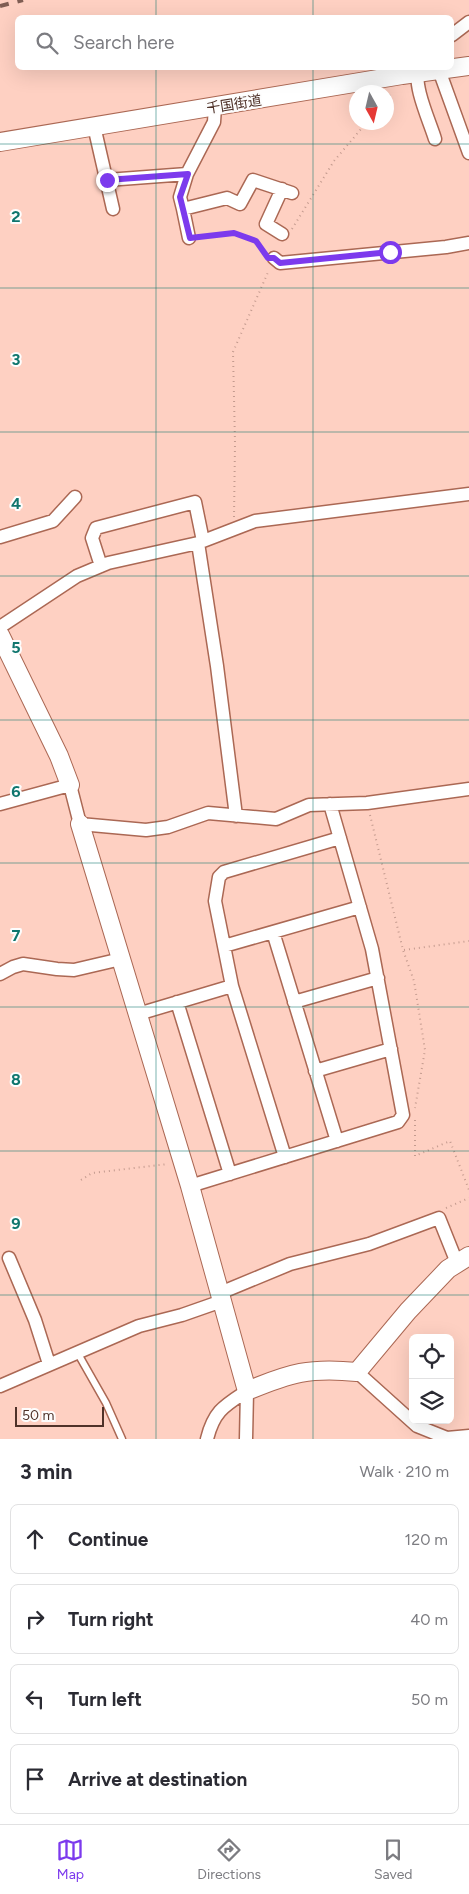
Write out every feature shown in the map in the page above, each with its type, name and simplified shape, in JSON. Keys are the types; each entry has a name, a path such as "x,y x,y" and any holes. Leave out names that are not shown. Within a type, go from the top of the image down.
{"street":[{"path":"454,33 469,22"},
{"name":"千国街道","path":"454,68 469,66"},
{"path":"418,70 420,95 436,139"},
{"name":"千国街道","path":"0,142 215,107 418,70 439,70"},
{"path":"439,70 469,153"},
{"path":"190,238 180,197 188,174 214,122 215,107"},
{"path":"94,126 113,209"},
{"path":"107,180 188,174"},
{"path":"182,209 227,198 240,204 253,180 287,191 266,224 285,234"},
{"path":"274,258 280,263 446,247 469,243"},
{"path":"0,626 77,576 101,566 201,542 255,521 469,494"},
{"path":"0,537 53,521 75,497"},
{"path":"101,566 92,538 96,528 195,502 236,816"},
{"path":"0,635 59,756 70,785 80,824 183,1162 247,1391 246,1439"},
{"path":"0,804 70,785"},
{"path":"80,824 146,830 168,827 208,812 276,819 310,805 367,803 469,789"},
{"path":"190,1186 398,1122 403,1115 372,950 330,804"},
{"path":"285,1157 232,986 215,901 219,877 224,872 340,838"},
{"path":"224,946 360,907"},
{"path":"273,932 337,1141"},
{"path":"0,974 23,964 74,970 121,959"},
{"path":"294,1002 378,978"},
{"path":"138,1014 232,986"},
{"path":"177,1002 230,1174"},
{"path":"315,1071 391,1048"},
{"path":"0,1386 139,1326 182,1315 290,1264 369,1244 440,1218 463,1259 448,1269 408,1311 357,1372"},
{"path":"9,1258 35,1320 49,1364"},
{"path":"207,1439 211,1422 224,1405 247,1391 285,1375 317,1369 357,1372 417,1426 448,1438 469,1436"}],"lane":[{"path":"77,1352 106,1403 122,1439"}],"path":[{"path":"285,234 334,161 360,130"},
{"path":"190,238 234,233 256,241 268,258 274,258 233,352 234,530"},
{"path":"367,803 403,950 414,981 424,1050 415,1107 415,1156 450,1141 469,1190"},
{"path":"403,950 469,941"},
{"path":"81,1180 92,1173 183,1162"},
{"path":"440,1218 437,1212 469,1198"}],"railway":[{"path":"0,6 23,0"}],"route":[{"path":"107,180 188,174 180,197 190,238 234,233 256,241 268,258 274,258 280,263 390,252"}]}
